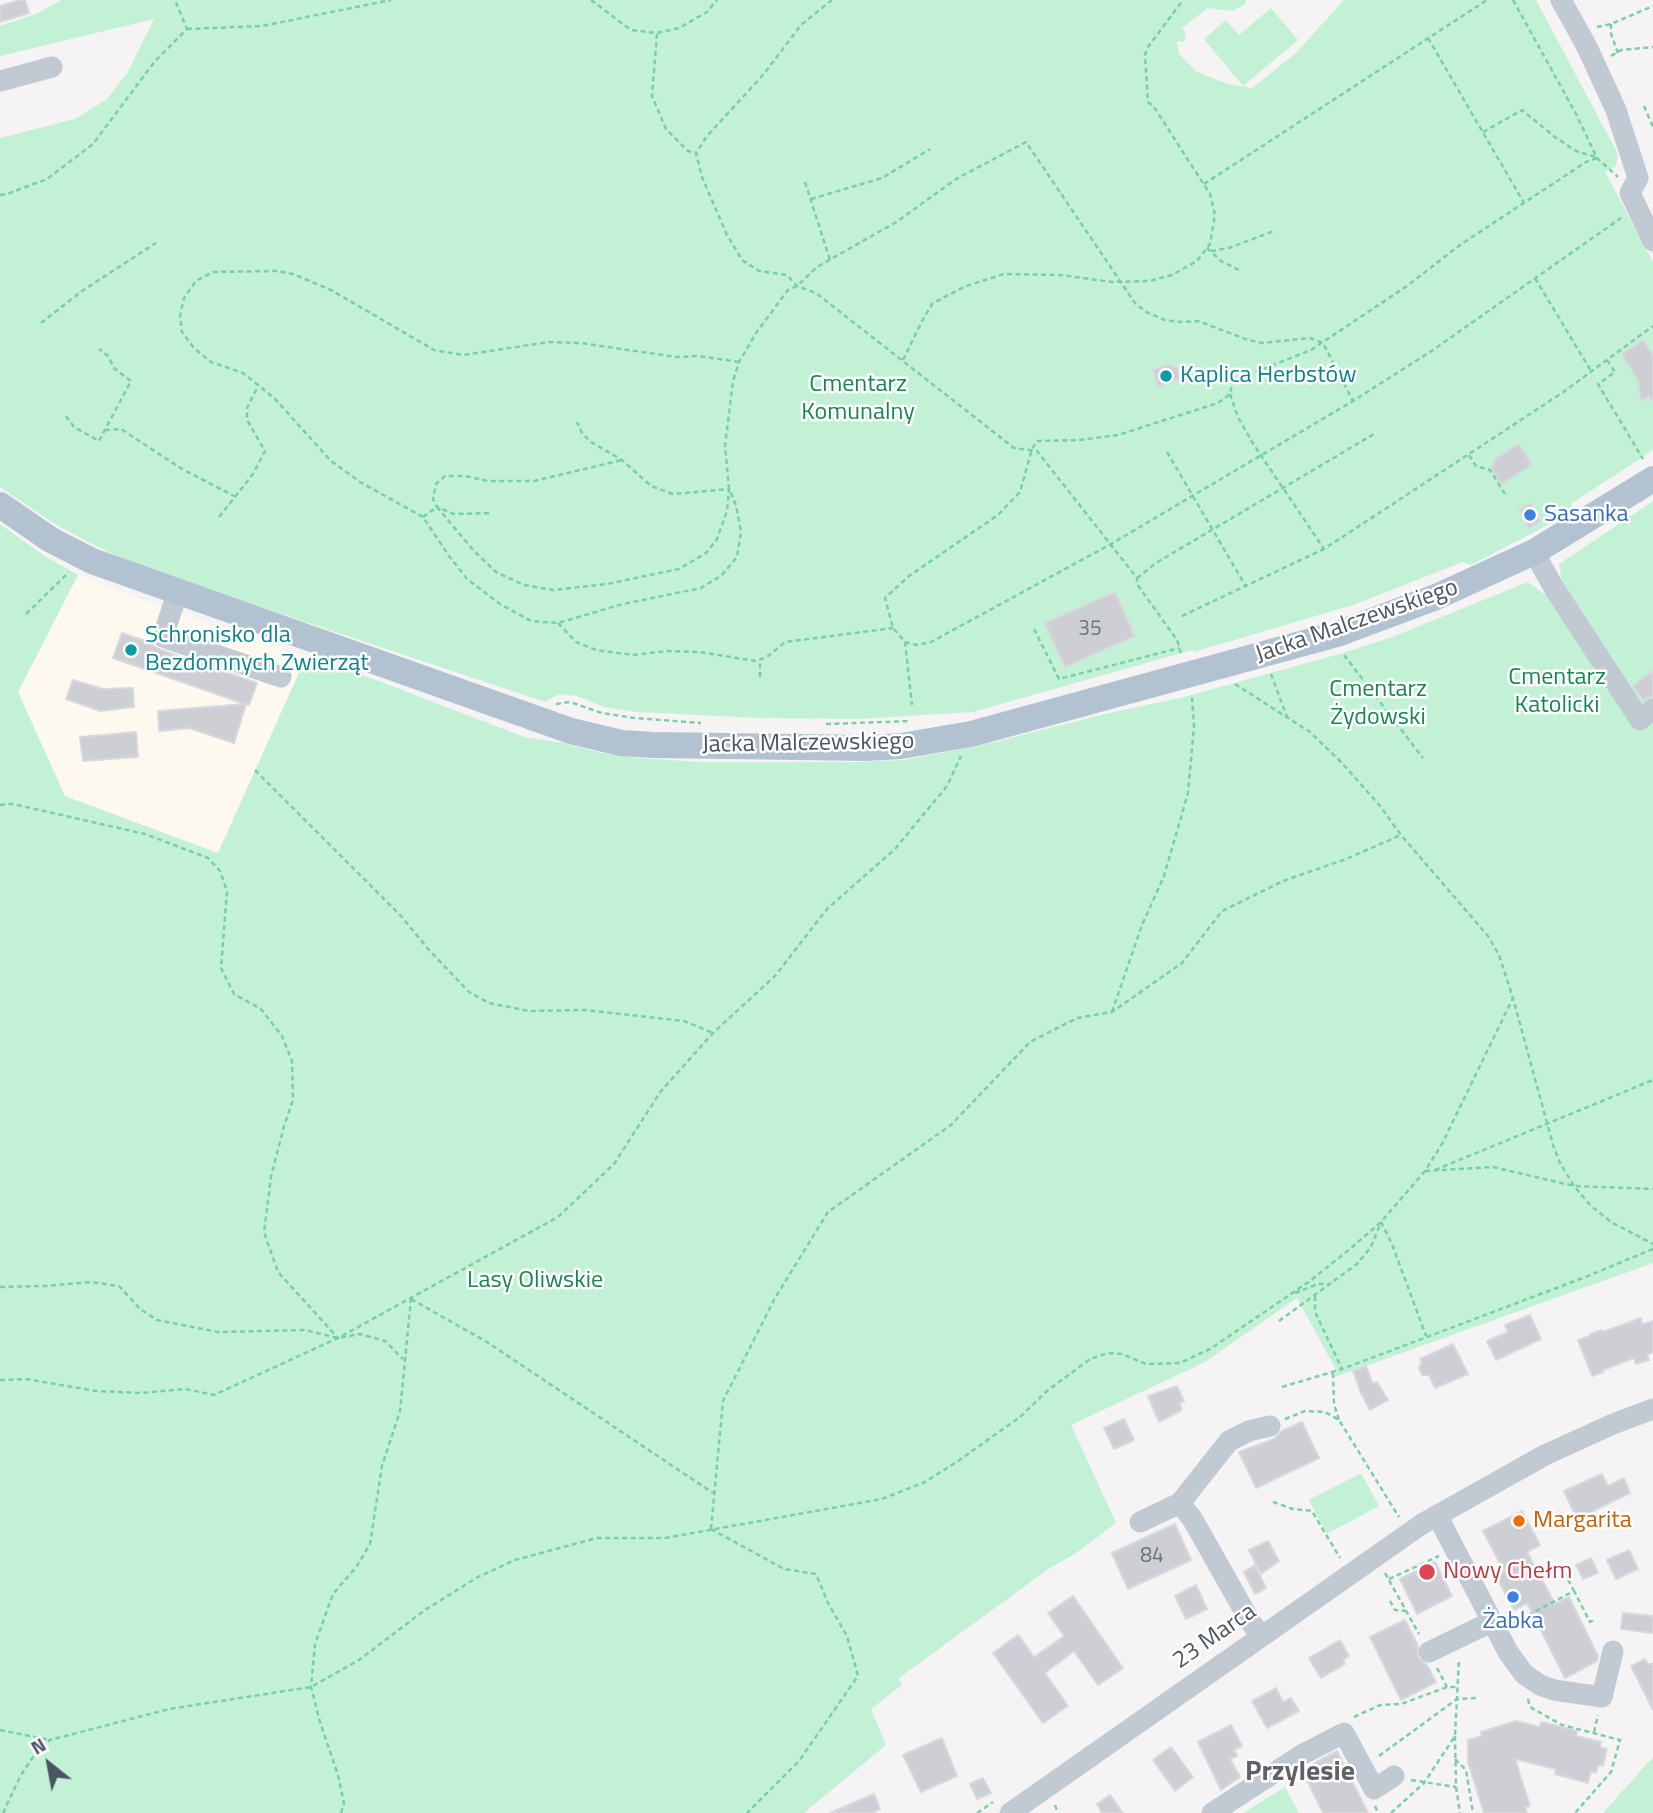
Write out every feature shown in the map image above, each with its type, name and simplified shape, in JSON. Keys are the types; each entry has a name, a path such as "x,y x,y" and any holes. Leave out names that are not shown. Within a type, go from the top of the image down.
{"main road":[{"name":"Jacka Malczewskiego","path":"0,505 51,540 84,558 571,731 621,743 867,747 901,746 971,734 1306,644 1436,597 1534,552 1651,470"}],"street":[{"path":"1561,0 1587,47 1616,110 1635,190 1653,241"},
{"path":"0,81 52,67"},
{"path":"1534,552 1554,588 1640,720 1653,709"},
{"path":"177,593 163,637 281,677"},
{"name":"23 Marca","path":"1021,1810 1261,1636 1437,1515 1545,1455 1653,1409"},
{"path":"1140,1522 1180,1503 1229,1441 1249,1431 1270,1426"},
{"path":"1180,1503 1193,1520 1261,1636"},
{"path":"1437,1515 1494,1627 1524,1674 1540,1685 1554,1690 1602,1697 1613,1651"},
{"path":"1429,1652 1459,1638 1494,1627"},
{"path":"1212,1813 1303,1754 1344,1733 1374,1789 1394,1776"}],"path":[{"path":"175,0 187,29"},
{"path":"0,195 47,179 93,144 155,61 187,29 262,26 391,0"},
{"path":"591,0 631,30 657,33 679,28 707,12 717,0"},
{"path":"832,0 802,26 763,75 707,136 696,153 702,177 726,233 742,260 759,271 787,275 797,286 816,293 1014,448 1037,452 1137,578 1137,584 1177,640 1182,657"},
{"path":"902,361 933,303 965,286 1004,274 1061,275 1118,282 1149,281 1172,275 1196,261 1210,244 1215,215 1210,194 1154,107 1148,102 1145,55 1183,0"},
{"path":"1204,184 1487,0"},
{"path":"1513,0 1575,112 1597,158"},
{"path":"1597,36 1593,27 1611,24 1653,6"},
{"path":"1611,24 1611,34 1618,53"},
{"path":"657,33 652,96 666,129 688,151 696,153"},
{"path":"1428,38 1524,203"},
{"path":"1606,53 1610,56 1621,50 1653,47"},
{"path":"1644,106 1653,127"},
{"path":"905,642 917,645 931,642 1111,544 1353,401 1433,350 1535,278 1635,190 1597,158 1565,144 1522,110 1483,132"},
{"path":"622,460 534,481 445,477 436,484 433,499 474,551 496,572 524,585 553,590 607,584 679,569 706,554 717,539 727,511 729,489 725,446 733,380 739,362 756,332 788,290 797,286 817,267 898,221 956,179 1026,142 1118,282 1146,312 1166,320 1198,321 1262,343 1310,338 1323,343 1353,401"},
{"path":"811,200 882,178 930,149"},
{"path":"912,705 905,642 893,628 884,597 909,576 998,515 1020,492 1032,449 1037,441 1079,440 1118,435 1217,403 1230,394 1233,385 1243,377 1323,343 1524,203 1586,162 1597,158"},
{"path":"805,182 830,260"},
{"path":"1211,251 1228,248 1274,231"},
{"path":"41,323 82,291 156,243"},
{"path":"1207,247 1221,261 1241,271"},
{"path":"729,489 736,505 741,532 737,557 722,575 701,588 623,604 558,623 531,621 500,604 467,579 424,517 360,482 331,461 275,399 243,373 211,362 194,348 182,332 180,316 184,298 197,281 213,272 277,271 293,274 331,290 434,351 463,355 549,342 581,343 676,358 698,356 739,362"},
{"path":"1535,278 1591,371"},
{"path":"1182,616 1324,550 1562,393 1653,326"},
{"path":"66,416 74,427 99,441 131,381 114,368 108,356 99,349"},
{"path":"1606,359 1615,373 1598,384 1651,470"},
{"path":"219,517 253,474 265,451 247,420 247,408 258,386"},
{"path":"1230,394 1238,417 1324,550"},
{"path":"577,422 582,433 591,442 622,460 651,486 673,494 729,489"},
{"path":"106,430 121,429 183,469 235,496"},
{"path":"1137,578 1150,567 1374,434"},
{"path":"1167,452 1245,587"},
{"path":"1469,455 1476,466 1490,470 1505,494"},
{"path":"424,517 437,507"},
{"path":"437,507 454,514 489,513"},
{"path":"26,614 84,558"},
{"path":"558,623 576,642 596,650 633,655 667,651 700,652 755,662 767,657 785,642 893,628"},
{"path":"1034,629 1059,679 1179,648"},
{"path":"760,660 760,677"},
{"path":"1347,661 1423,758"},
{"path":"1269,667 1287,717"},
{"path":"1227,680 1310,732 1342,763 1488,936 1499,955 1513,998 1560,1163 1590,1205 1611,1222 1653,1244"},
{"path":"1112,1012 1142,925 1164,876 1188,793 1194,726 1191,691"},
{"path":"548,709 559,702 569,702 602,713 707,723"},
{"path":"823,724 911,721"},
{"path":"0,1380 26,1379 96,1391 142,1393 185,1390 214,1395 338,1338 558,1217 614,1164 661,1091 713,1033 775,976 827,909 895,849 947,786 971,734"},
{"path":"255,770 401,916 469,992 489,1003 529,1011 585,1010 684,1021 713,1033"},
{"path":"0,805 13,804 145,834 208,858 220,871 227,891 221,968 234,994 261,1009 282,1036 292,1061 293,1100 271,1177 264,1232 278,1272 338,1338"},
{"path":"711,1529 723,1401 775,1298 828,1212 951,1125 1030,1042 1077,1018 1112,1012 1182,963 1222,911 1283,881 1346,859 1401,835"},
{"path":"0,1730 50,1740 169,1710 311,1687 359,1660 425,1610 478,1577 515,1560 597,1538 665,1538 882,1499 925,1482 1020,1417 1047,1391 1090,1359 1108,1353 1122,1354 1146,1364 1180,1363 1210,1349 1310,1281 1381,1222 1425,1171 1443,1144 1513,998"},
{"path":"1435,1170 1653,1080"},
{"path":"1425,1171 1493,1167 1574,1186 1653,1189"},
{"path":"1279,1321 1357,1264 1371,1247 1381,1222"},
{"path":"1381,1222 1392,1244 1426,1337"},
{"path":"1282,1387 1317,1375 1333,1373 1653,1249"},
{"path":"0,1287 93,1282 119,1286 140,1309 157,1320 218,1332 305,1330 338,1338 360,1334 385,1341 404,1360"},
{"path":"1289,1296 1318,1284 1331,1284"},
{"path":"1315,1296 1315,1312 1342,1369"},
{"path":"411,1299 487,1342 713,1493"},
{"path":"341,1813 344,1803 338,1775 311,1687 315,1644 333,1594 357,1566 370,1544 382,1466 400,1411 411,1299"},
{"path":"1333,1373 1334,1404 1339,1420 1399,1517"},
{"path":"1325,1412 1334,1404"},
{"path":"1270,1426 1305,1411 1325,1412 1339,1420"},
{"path":"1273,1502 1293,1509 1312,1511 1340,1558"},
{"path":"711,1529 784,1569 816,1574 828,1603 847,1636 858,1676 799,1761 747,1813"},
{"path":"1389,1579 1442,1555"},
{"path":"1383,1569 1429,1652"},
{"path":"1564,1572 1590,1622 1594,1620"},
{"path":"1494,1627 1574,1591"},
{"path":"1390,1601 1395,1610 1406,1611"},
{"path":"1459,1638 1455,1759 1460,1813"},
{"path":"1524,1674 1530,1707 1562,1725 1620,1740 1611,1772 1575,1813"},
{"path":"1344,1733 1347,1720 1380,1704 1401,1704 1447,1687 1458,1687"},
{"path":"1364,1768 1457,1699 1476,1698"},
{"path":"1391,1813 1424,1783 1455,1736"},
{"path":"3,1813 35,1754 50,1740"},
{"path":"1455,1759 1466,1770 1473,1813"},
{"path":"1394,1776 1456,1787"}],"shaded area":[{"path":"78,575 171,611 306,657 218,853 65,796 18,692"}],"green space":[{"name":"Cmentarz Komunalny","path":"61,0 1246,0 1245,5 1232,11 1208,8 1182,28 1186,34 1184,42 1177,41 1179,54 1197,72 1228,84 1252,88 1296,53 1344,0 1536,0 1618,154 1616,166 1605,172 1653,262 1653,450 1571,504 1575,511 1471,565 1463,562 1353,605 1194,652 1185,652 973,712 858,719 761,718 636,712 604,707 577,696 559,694 545,702 180,580 114,555 58,526 0,487 0,138 75,119 107,99 128,72 154,19 0,56 0,26 36,14"},
{"path":"1271,8 1298,40 1243,86 1204,39 1226,20 1239,35"},
{"name":"Lasy Oliwskie","path":"1653,501 1653,1263 1335,1377 1335,1368 1297,1298 1205,1362 1071,1425 1116,1523 899,1678 902,1685 871,1709 886,1745 804,1813 0,1813 0,524 43,555 78,575 18,692 65,796 218,853 306,657 376,680 524,737 602,753 699,762 904,760 983,745 1184,697 1343,653 1392,637 1528,582 1544,594 1562,583 1559,564"},
{"path":"1361,1473 1379,1506 1327,1534 1309,1500"},
{"path":"1653,1757 1653,1813 1603,1813"},
{"path":"1285,1787 1299,1813 1243,1813"}],"building":[{"path":"25,0 29,13 0,22 0,6"},
{"path":"1643,340 1653,355 1653,402 1649,396 1641,401 1638,380 1622,354"},
{"name":"Kaplica Herbstów","path":"1169,365 1178,368 1180,378 1158,387 1153,370"},
{"path":"1519,444 1532,465 1501,484 1492,469 1495,459"},
{"path":"1531,503 1540,521 1529,528 1519,509"},
{"path":"1115,592 1135,636 1065,667 1045,623"},
{"path":"122,633 159,649 257,683 249,705 246,704 234,743 189,728 159,731 158,711 245,704 113,658"},
{"path":"1653,671 1653,696 1643,700 1633,686"},
{"path":"73,680 103,689 133,688 134,707 100,711 66,699"},
{"path":"136,732 138,757 83,761 80,737"},
{"path":"1530,1315 1541,1339 1496,1360 1487,1341 1508,1332 1505,1325"},
{"path":"1641,1318 1642,1324 1653,1321 1653,1352 1647,1355 1649,1360 1636,1364 1634,1358 1592,1376 1578,1340"},
{"path":"1453,1344 1468,1374 1435,1388 1429,1375 1422,1375 1419,1368 1422,1362 1420,1359"},
{"path":"1366,1366 1373,1384 1377,1382 1388,1400 1370,1410 1353,1371"},
{"path":"1177,1386 1184,1401 1179,1403 1182,1410 1159,1422 1148,1396"},
{"path":"1124,1419 1134,1440 1114,1449 1104,1428"},
{"path":"1302,1422 1319,1458 1256,1488 1239,1452 1274,1439 1282,1431"},
{"path":"1602,1474 1608,1486 1624,1478 1630,1493 1577,1519 1564,1491"},
{"path":"1522,1511 1540,1545 1527,1552 1555,1604 1569,1597 1598,1656 1597,1661 1565,1678 1527,1603 1514,1610 1496,1576 1504,1571 1483,1531"},
{"path":"1175,1524 1191,1560 1128,1589 1112,1553"},
{"path":"1268,1541 1279,1561 1261,1574 1249,1550"},
{"path":"1629,1550 1638,1569 1616,1579 1607,1560"},
{"path":"1591,1558 1598,1573 1583,1579 1576,1565"},
{"path":"1435,1562 1452,1596 1417,1614 1400,1579"},
{"path":"1255,1565 1266,1588 1255,1594 1244,1572"},
{"path":"1196,1585 1207,1609 1186,1619 1175,1596"},
{"path":"1073,1596 1123,1668 1098,1685 1074,1651 1045,1673 1068,1706 1043,1723 993,1653 1018,1635 1034,1657 1064,1636 1048,1613"},
{"path":"1623,1613 1653,1616 1653,1633 1621,1629"},
{"path":"1405,1620 1418,1646 1418,1658 1427,1665 1436,1682 1401,1700 1370,1637"},
{"path":"1340,1640 1349,1656 1343,1660 1345,1664 1321,1678 1309,1658"},
{"path":"1645,1659 1648,1665 1653,1663 1653,1710 1631,1666"},
{"path":"1276,1688 1283,1702 1291,1698 1299,1711 1267,1728 1252,1701"},
{"path":"1516,1721 1540,1727 1541,1722 1550,1724 1577,1731 1576,1736 1601,1742 1600,1747 1607,1749 1603,1766 1598,1765 1596,1773 1591,1771 1588,1783 1555,1774 1556,1769 1515,1759 1530,1806 1525,1807 1527,1813 1484,1813 1468,1762 1468,1740 1482,1736 1481,1732"},
{"path":"1231,1725 1242,1746 1234,1750 1237,1756 1230,1759 1240,1777 1221,1790 1198,1742"},
{"path":"942,1738 957,1776 921,1792 903,1755"},
{"path":"1171,1747 1193,1777 1175,1791 1153,1760"},
{"path":"1337,1751 1368,1813 1323,1813 1302,1770"},
{"path":"983,1778 991,1793 977,1799 970,1784"},
{"path":"874,1794 880,1809 873,1813 830,1813"},
{"path":"1110,1795 1123,1813 1102,1813 1097,1804"}],"place":[{"name":"Kaplica Herbstów","path":"1166,376"},
{"name":"Sasanka","path":"1530,515"},
{"name":"Schronisko dla Bezdomnych Zwierząt","path":"131,650"},
{"name":"Margarita","path":"1519,1521"},
{"name":"Nowy Chełm","path":"1427,1572"},
{"name":"Żabka","path":"1513,1597"}],"district":[{"name":"Przylesie","path":"1300,1773"}],"park label":[{"name":"Cmentarz Katolicki","path":"1557,692"},
{"name":"Cmentarz Żydowski","path":"1378,704"}]}
